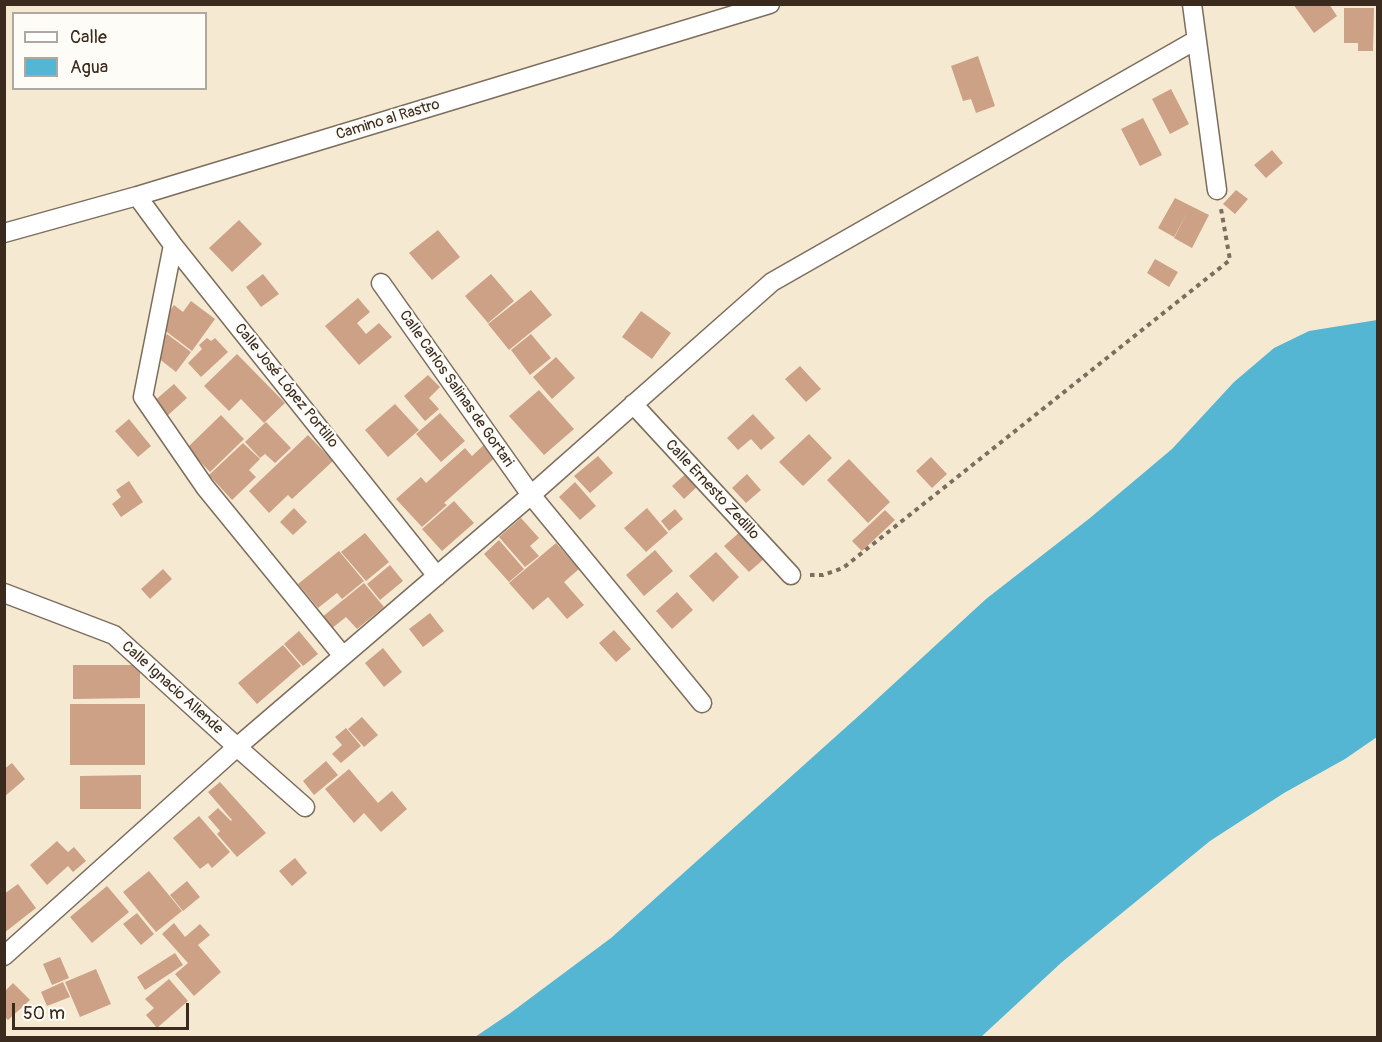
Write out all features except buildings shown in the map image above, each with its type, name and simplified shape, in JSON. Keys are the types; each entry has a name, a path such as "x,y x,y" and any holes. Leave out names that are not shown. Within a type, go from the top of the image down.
{"street":[{"name":"Camino al Rastro","path":"4,233 137,196 770,4"},
{"path":"1192,4 1217,190"},
{"path":"4,956 237,747 531,495 772,282 1196,40"},
{"name":"Calle José López Portillo","path":"137,196 173,245 437,576"},
{"path":"173,245 143,397 205,487 343,656"},
{"name":"Calle Carlos Salinas de Gortari","path":"381,283 531,495 702,703"},
{"name":"Calle Ernesto Zedillo","path":"633,404 791,575"},
{"name":"Calle Ignacio Allende","path":"4,593 114,635 305,807"}],"path":[{"path":"791,575 823,575 843,568 1230,260 1217,190"}],"water":[{"path":"1377,320 1377,737 1210,841 1062,962 981,1037 475,1037 611,938 986,599 1090,518 1172,449 1234,382 1274,348 1309,331"}]}
